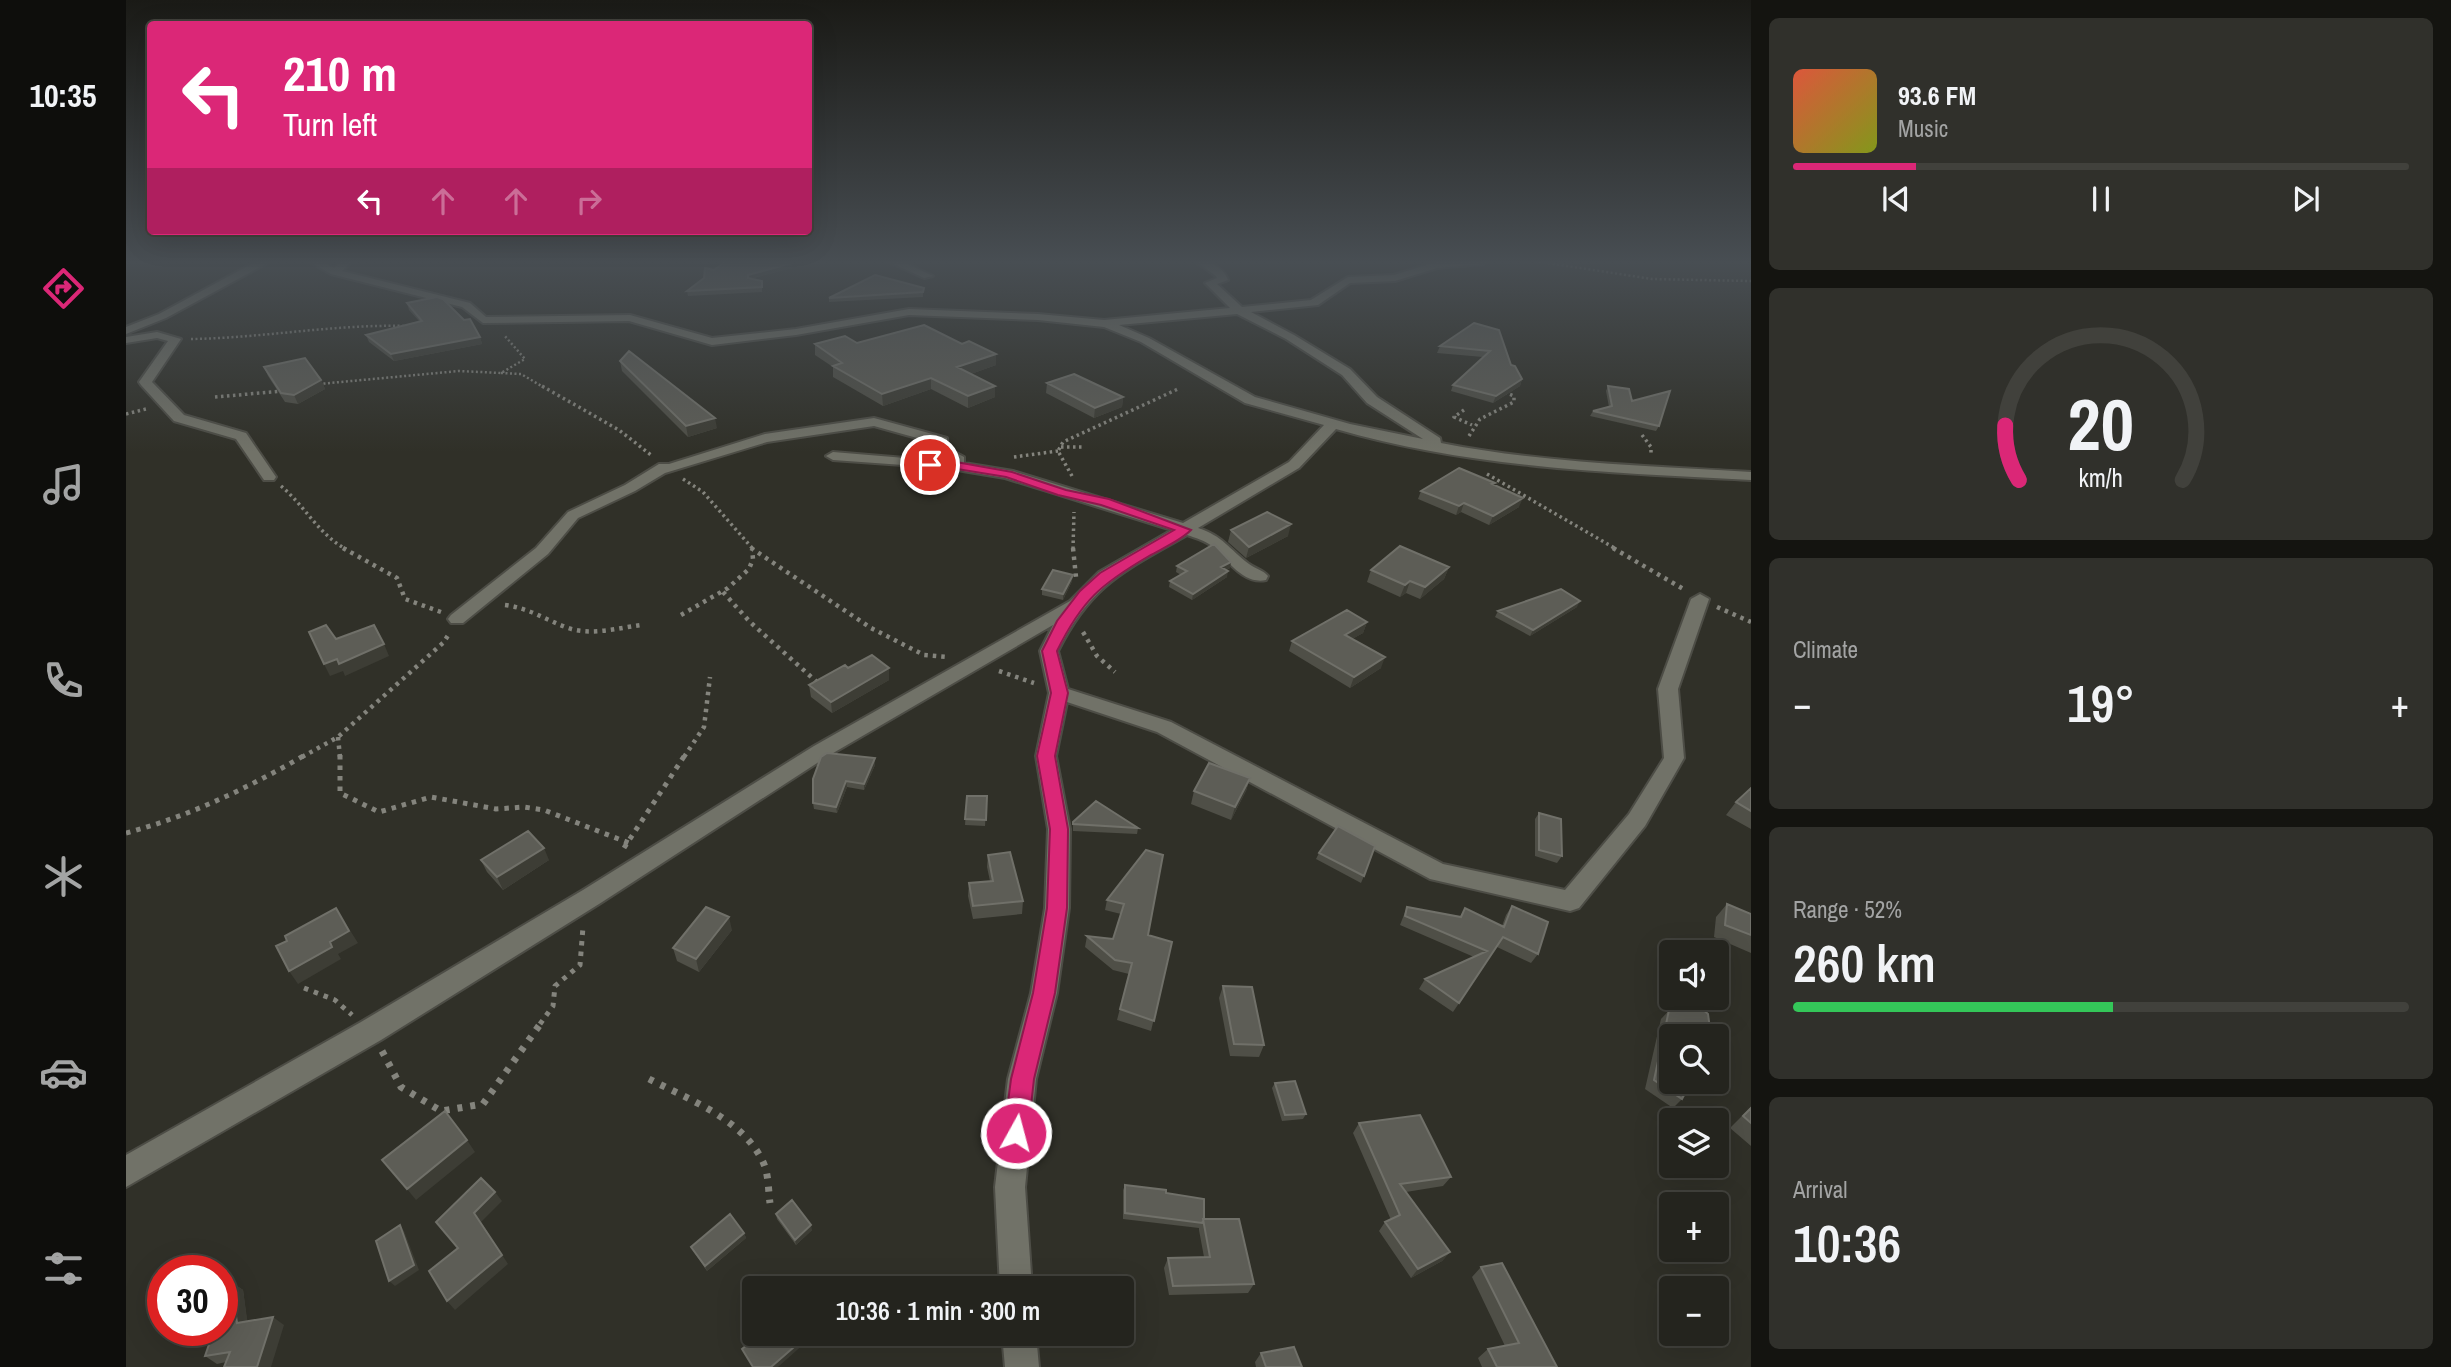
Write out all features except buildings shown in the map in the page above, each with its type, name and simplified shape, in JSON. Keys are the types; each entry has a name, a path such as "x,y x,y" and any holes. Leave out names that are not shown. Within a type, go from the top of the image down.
{"street":[{"path":"126,331 146,325"},
{"path":"653,325 712,342 837,325"},
{"path":"1107,325 1145,340 1250,400 1332,424 1392,427 1447,448 1495,458 1586,467 1751,476"},
{"path":"1267,325 1346,372 1372,400 1447,448"},
{"path":"126,340 157,335 175,340 145,382 178,418 241,436 269,477"},
{"path":"457,619 542,551 573,515 666,468 765,438 874,422 899,426 942,441 940,450 959,460 945,464"},
{"path":"126,1171 354,1041 591,897 821,751 1076,605 1105,576 1294,465 1332,424"},
{"path":"833,456 859,456 917,465 945,464 1008,474 1104,502 1221,544 1247,573 1260,576"},
{"path":"1059,693 1164,727 1438,872 1570,901 1637,820 1674,758 1668,689 1700,599"},
{"path":"1015,1276 1010,1186 1022,1079 1044,993 1057,908 1059,829 1046,756 1059,693 1049,651 1076,605"},
{"path":"1019,1346 1022,1367"}],"path":[{"path":"188,339 244,338 278,331 335,330 365,325 417,326"},
{"path":"492,325 503,327 504,338 525,359 501,373"},
{"path":"314,385 459,371 521,374 619,430 666,468 702,492 754,554 752,565 723,592 681,615"},
{"path":"1464,410 1454,417 1455,420 1473,425 1514,402 1514,396 1494,387"},
{"path":"215,397 291,389"},
{"path":"1115,672 1097,656 1084,636 1076,605 1072,472 1060,459 1058,451 1063,442 1178,389"},
{"path":"1447,448 1469,449 1473,425"},
{"path":"1061,447 1083,447"},
{"path":"1447,448 1700,599 1751,622"},
{"path":"126,833 174,820 255,784 338,737 444,642 457,619 405,599 397,578 329,540 301,503 269,477"},
{"path":"751,548 871,628 924,654 952,657 1016,675 1059,693"},
{"path":"723,592 750,622 818,682"},
{"path":"473,606 494,604 523,607 571,629 602,631 641,625"},
{"path":"621,851 629,843 704,727 709,677"},
{"path":"338,737 340,793 379,812 431,797 496,809 524,807 544,810 629,843"},
{"path":"401,1087 441,1111 483,1104 553,1006 555,986 580,965 584,915 591,897"},
{"path":"649,1079 706,1110 751,1143 763,1161 770,1203"}],"route":[{"path":"930,465 974,467 1008,474 1063,493 1134,511 1184,530 1105,576 1086,594 1065,621 1049,651 1059,693 1046,756 1059,829 1057,908 1044,993 1022,1079 1016,1133"}]}
